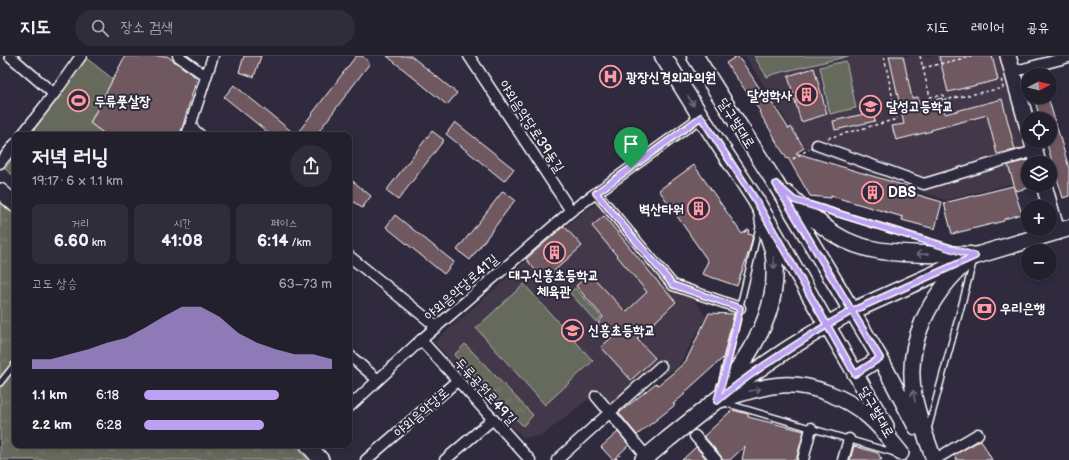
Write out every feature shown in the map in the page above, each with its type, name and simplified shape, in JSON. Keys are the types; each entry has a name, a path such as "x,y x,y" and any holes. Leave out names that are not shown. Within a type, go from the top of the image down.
{"main road":[{"name":"달구벌대로","path":"663,56 755,199 903,456"},
{"name":"달구벌대로","path":"695,56 776,184 847,314 880,358 934,460"},
{"path":"1008,56 1006,74 1021,112"},
{"path":"776,184 836,235 853,243 870,249 886,252 975,256"},
{"path":"0,191 12,201"},
{"path":"645,458 738,383 788,349 847,314 975,256 1063,230 1047,192"},
{"path":"717,401 759,335 772,296 775,279 772,249 755,199"},
{"path":"934,460 914,395 912,360 919,327 930,306 958,269 975,256"},
{"path":"855,374 880,358"},
{"path":"717,401 745,392 782,385 817,389 842,399 869,417 903,456"},
{"path":"311,448 321,460"}],"street":[{"path":"10,56 54,94"},
{"path":"24,132 54,94 80,56"},
{"path":"178,56 206,76"},
{"path":"188,131 213,56"},
{"name":"야외음악당로39동길","path":"469,56 571,211"},
{"path":"1006,74 1069,57"},
{"name":"야외음악당로41길","path":"352,404 421,340 571,211 701,117"},
{"path":"817,144 924,184 1035,152"},
{"path":"0,163 12,148"},
{"path":"596,193 673,285 740,308"},
{"path":"352,258 437,327"},
{"name":"두류공원로49길","path":"421,340 530,460"},
{"path":"352,358 378,380"},
{"path":"557,460 661,366"},
{"name":"야외음악당로","path":"366,460 458,380"},
{"path":"596,396 645,458"},
{"path":"445,460 493,419"},
{"path":"803,460 811,428"},
{"path":"934,460 978,434"},
{"path":"695,436 716,460"},
{"path":"843,460 849,440"}],"lane":[{"path":"755,199 759,227 728,361 717,401 903,456"},
{"path":"794,200 975,256 926,436"},
{"path":"0,383 12,368"}],"path":[{"path":"793,159 828,138 897,119 884,56"},
{"path":"920,56 930,97 943,95 944,100 1003,88 1006,74"},
{"path":"923,68 972,56"},
{"path":"615,460 620,455"}],"shaded area":[{"path":"745,56 1001,56 1021,127 1021,148 1027,148 1029,155 1021,156 1021,157 1006,162 1014,183 945,200 814,153 804,148"},
{"name":"신흥초등학교","path":"598,203 668,290 695,300 706,317 677,368 661,376 654,368 611,406 592,396 543,435 523,438 434,342 579,215"}],"green space":[{"path":"754,56 849,56 767,77"},
{"name":"두류풋살장","path":"86,58 113,79 90,123 102,132 32,132"},
{"path":"846,61 856,108 830,114 820,67"},
{"path":"12,159 12,175 5,169"},
{"path":"0,202 12,213 12,448 298,448 308,460 0,460"},
{"path":"524,284 593,361 545,405 476,328"},
{"path":"575,288 601,317 596,322 570,293"},
{"path":"465,344 533,415 523,426 454,355"}],"building":[{"path":"125,56 167,56 197,78 181,132 102,132 90,123"},
{"path":"244,56 261,56 254,77 239,72"},
{"path":"356,56 362,56 370,63 318,132 298,132"},
{"path":"387,56 411,56 457,93 447,105"},
{"path":"737,56 770,104 772,103 789,129 791,127 804,148 796,153 909,187 908,192 942,202 935,229 902,220 903,217 831,196 831,198 810,196 788,158 787,159 774,138 759,112 760,111 726,63"},
{"path":"889,56 903,56 912,98 918,97 919,104 942,98 945,114 1002,99 1015,150 997,154 987,115 896,140 892,126 904,124"},
{"path":"939,56 992,56 998,80 948,92"},
{"name":"달성학사","path":"814,68 827,114 801,122 788,76"},
{"path":"234,85 292,132 267,132 224,97"},
{"path":"1036,104 1050,104 1052,112 1038,112"},
{"path":"873,112 875,121 835,130 833,121"},
{"path":"455,122 514,169 504,181 446,134"},
{"path":"1057,127 1069,168 1069,196 1063,198 1057,178 1057,156 1050,156 1048,148 1057,148"},
{"path":"432,131 444,140 398,200 386,191"},
{"path":"1021,162 1021,190 1016,191 1008,165"},
{"name":"벽산타워","path":"694,165 742,234 749,229 748,234 753,235 737,286 702,274 708,261 659,190"},
{"path":"352,180 371,196 362,208 352,200"},
{"path":"1013,186 1021,214 1004,219 1004,221 952,234 944,203"},
{"path":"503,191 515,200 470,260 457,250"},
{"path":"395,215 454,262 444,274 386,227"},
{"path":"604,216 676,302 637,339 655,358 631,380 601,347 612,337 598,323 603,317 576,286 589,273 626,312 647,292 592,226"},
{"name":"대구신흥초등학교 체육관","path":"564,226 582,246 544,280 526,259"},
{"path":"709,313 734,314 723,358 684,393 685,394 673,404 675,405 637,435 619,413 656,383 658,385 686,361"},
{"path":"732,410 748,414 748,417 804,431 796,460 742,460 745,446 730,460 722,460 721,456 704,436"},
{"path":"618,432 629,445 613,460 601,447"},
{"path":"981,440 992,460 957,460 954,455"},
{"path":"854,446 878,453 882,460 850,460"},
{"path":"696,447 707,460 682,460"}],"place":[{"name":"광장신경외과의원","path":"610,77"},
{"name":"달성학사","path":"807,95"},
{"name":"두류풋살장","path":"78,101"},
{"name":"달성고등학교","path":"871,106"},
{"name":"DBS","path":"872,192"},
{"name":"벽산타워","path":"699,209"},
{"name":"대구신흥초등학교 체육관","path":"554,253"},
{"name":"우리은행","path":"984,308"},
{"name":"신흥초등학교","path":"573,330"}],"route":[{"path":"631,168 596,193 673,285 740,308 717,401 738,383 827,325 855,374 880,358 852,311 975,256 794,200 776,184 852,311 827,325 755,199 701,117 631,168"}]}
